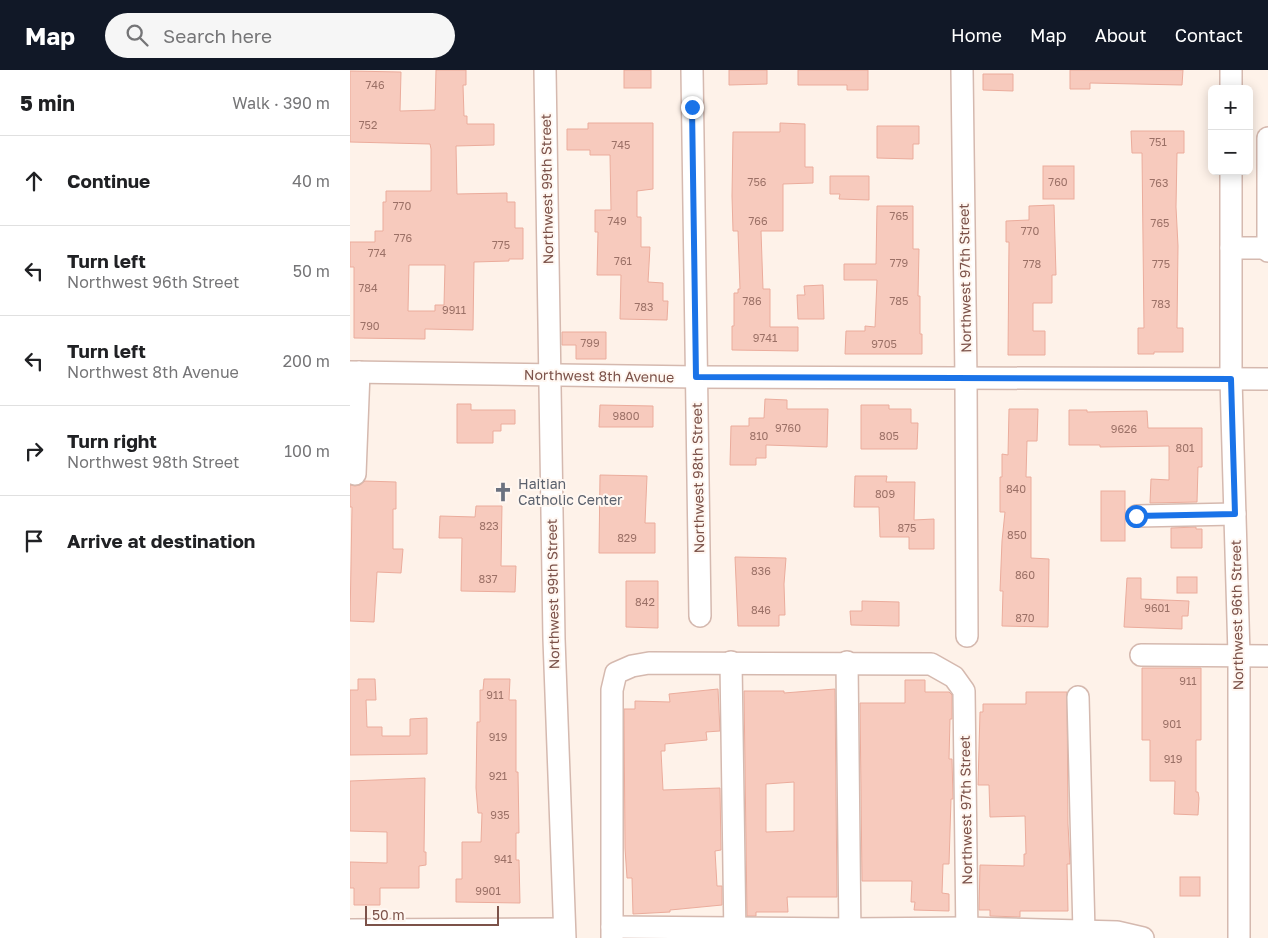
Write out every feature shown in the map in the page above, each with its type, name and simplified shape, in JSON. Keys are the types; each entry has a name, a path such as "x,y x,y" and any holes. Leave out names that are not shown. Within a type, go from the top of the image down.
{"street":[{"name":"Northwest 99th Street","path":"545,70 554,639 564,933"},
{"name":"Northwest 98th Street","path":"692,70 700,616"},
{"name":"Northwest 97th Street","path":"962,70 966,379 966,636"},
{"path":"1231,85 1232,70"},
{"path":"1231,248 1268,249 1268,138"},
{"name":"Northwest 96th Street","path":"1231,175 1231,379 1239,655 1239,938"},
{"name":"Northwest 8th Avenue","path":"354,372 549,376 1268,379"},
{"path":"354,372 355,474"},
{"path":"1136,516 1235,514"},
{"path":"1141,655 1268,656"},
{"path":"850,934 847,662 649,662 632,666 616,673 612,690 612,932 850,934 1117,932 1143,938"},
{"path":"731,662 735,932"},
{"name":"Northwest 97th Street","path":"847,662 931,664 954,677 964,691 967,933"},
{"path":"1078,697 1084,932"},
{"path":"350,930 564,933"}],"building":[{"path":"436,70 466,70 466,85 463,85 464,116 467,116 467,124 494,124 494,145 456,146 457,194 507,193 507,202 515,202 515,228 523,228 523,259 474,262 473,330 425,329 425,339 354,338 354,267 350,267 350,242 375,242 375,231 383,231 383,202 386,202 386,191 431,191 431,149 430,144 350,142 350,71 401,72 400,111 435,110","holes":["409,265 445,265 444,305 435,305 435,311 408,311"]},
{"path":"624,70 651,70 651,88 624,88"},
{"path":"729,70 767,70 767,84 729,85"},
{"path":"798,70 868,70 868,90 847,90 847,85 798,85"},
{"path":"1070,70 1183,70 1182,85 1090,83 1090,89 1070,89"},
{"path":"983,74 1013,74 1013,91 983,90"},
{"path":"588,123 653,123 653,189 637,191 637,217 641,217 641,247 650,247 648,282 663,283 663,301 668,301 667,320 620,319 621,275 597,275 598,232 595,232 595,210 611,210 610,155 590,155 590,150 567,150 567,129 588,129"},
{"path":"780,123 805,124 805,167 813,167 813,183 783,184 783,231 761,231 763,289 770,289 770,327 798,327 798,351 732,350 734,293 738,293 738,289 740,289 738,231 733,231 733,132 780,132"},
{"path":"877,126 919,126 919,144 913,144 913,159 877,158"},
{"path":"1131,131 1184,131 1184,153 1177,153 1176,207 1178,246 1177,328 1183,328 1183,352 1138,354 1138,328 1144,328 1142,153 1132,153"},
{"path":"1043,166 1074,166 1074,199 1043,199"},
{"path":"830,176 869,176 869,200 839,199 840,194 830,194"},
{"path":"1054,205 1056,275 1052,275 1052,303 1033,303 1033,331 1045,331 1045,355 1008,355 1009,242 1006,242 1006,221 1029,220 1029,206"},
{"path":"877,206 913,206 913,249 919,249 918,296 920,296 922,354 845,354 846,331 865,331 865,326 875,327 877,280 844,280 844,264 876,264"},
{"path":"823,285 824,319 798,319 797,295 805,295 804,286"},
{"path":"562,332 606,332 606,359 576,359 576,345 562,345"},
{"path":"765,399 787,400 787,409 828,409 827,447 766,445 766,458 756,458 756,465 730,465 731,426 749,426 749,418 764,418"},
{"path":"457,404 471,404 471,410 515,410 515,424 501,424 501,431 493,431 493,443 457,443"},
{"path":"600,405 653,406 653,427 599,427"},
{"path":"861,405 889,405 889,409 911,409 911,423 918,423 917,449 861,449"},
{"path":"1009,409 1038,409 1037,441 1027,441 1026,477 1031,477 1031,558 1049,559 1048,627 1002,626 1003,591 1000,591 1005,512 1000,512 1000,477 1002,477 1002,454 1008,455"},
{"path":"1069,410 1087,410 1087,412 1147,411 1148,428 1202,428 1202,467 1198,467 1197,502 1150,503 1151,479 1169,480 1169,446 1100,447 1100,445 1069,445"},
{"path":"600,475 647,476 645,523 655,523 655,553 599,553"},
{"path":"855,476 887,476 886,482 915,482 914,520 934,519 934,549 909,549 909,537 880,537 879,507 854,507"},
{"path":"365,481 396,482 396,509 393,509 393,549 403,549 401,573 377,572 374,622 350,621 352,507 350,507 350,485 360,485"},
{"path":"1101,491 1125,491 1125,541 1101,541"},
{"path":"476,506 502,506 501,566 516,566 515,592 461,591 462,538 439,538 440,516 475,517"},
{"path":"1196,527 1196,529 1202,529 1202,548 1171,548 1171,528"},
{"path":"735,557 786,558 784,584 785,615 779,615 779,626 738,626"},
{"path":"1177,577 1197,577 1197,593 1177,593"},
{"path":"1127,578 1141,578 1141,599 1189,601 1188,616 1182,616 1182,629 1124,627"},
{"path":"626,581 658,581 658,628 626,627"},
{"path":"862,601 899,602 899,626 851,625 850,611 862,611"},
{"path":"1142,668 1201,668 1201,740 1196,740 1198,815 1174,814 1175,781 1150,781 1150,740 1142,740"},
{"path":"358,679 375,679 376,700 366,700 367,727 382,727 382,736 410,736 410,719 427,718 427,754 350,755 350,690 358,690"},
{"path":"484,679 510,679 509,700 516,700 516,772 518,772 519,833 516,833 516,860 519,860 520,903 456,902 456,879 462,879 462,842 481,842 482,813 478,813 476,788 477,722 480,722 480,690 483,690"},
{"path":"905,680 925,680 925,692 949,692 952,695 949,759 952,759 953,799 951,799 949,864 943,864 942,893 949,894 949,911 914,910 915,902 911,902 912,881 862,881 860,703 905,703"},
{"path":"718,689 720,731 706,732 707,740 665,744 665,751 661,751 663,790 720,788 721,850 715,851 717,886 722,886 722,905 670,910 670,912 633,914 632,878 627,878 625,848 624,709 635,709 635,701 670,702 669,694"},
{"path":"835,689 837,897 787,897 788,912 756,912 756,916 747,916 744,691 784,691 784,693","holes":["794,782 794,831 766,832 766,784"]},
{"path":"1026,692 1067,692 1070,864 1067,864 1068,911 1020,911 1020,917 990,916 990,910 979,910 980,865 1024,866 1024,854 1026,854 1025,816 990,817 989,785 978,785 980,712 983,712 983,704 1026,704"},
{"path":"425,778 424,852 426,852 426,865 419,866 419,888 380,888 380,905 354,905 354,888 350,888 350,862 387,863 387,832 350,831 350,781"},
{"path":"1180,877 1200,877 1200,896 1180,896"}],"place":[{"name":"Haitian Catholic Center","path":"503,492"}],"route":[{"path":"692,107 696,377 1231,379 1235,514 1136,516"}]}
